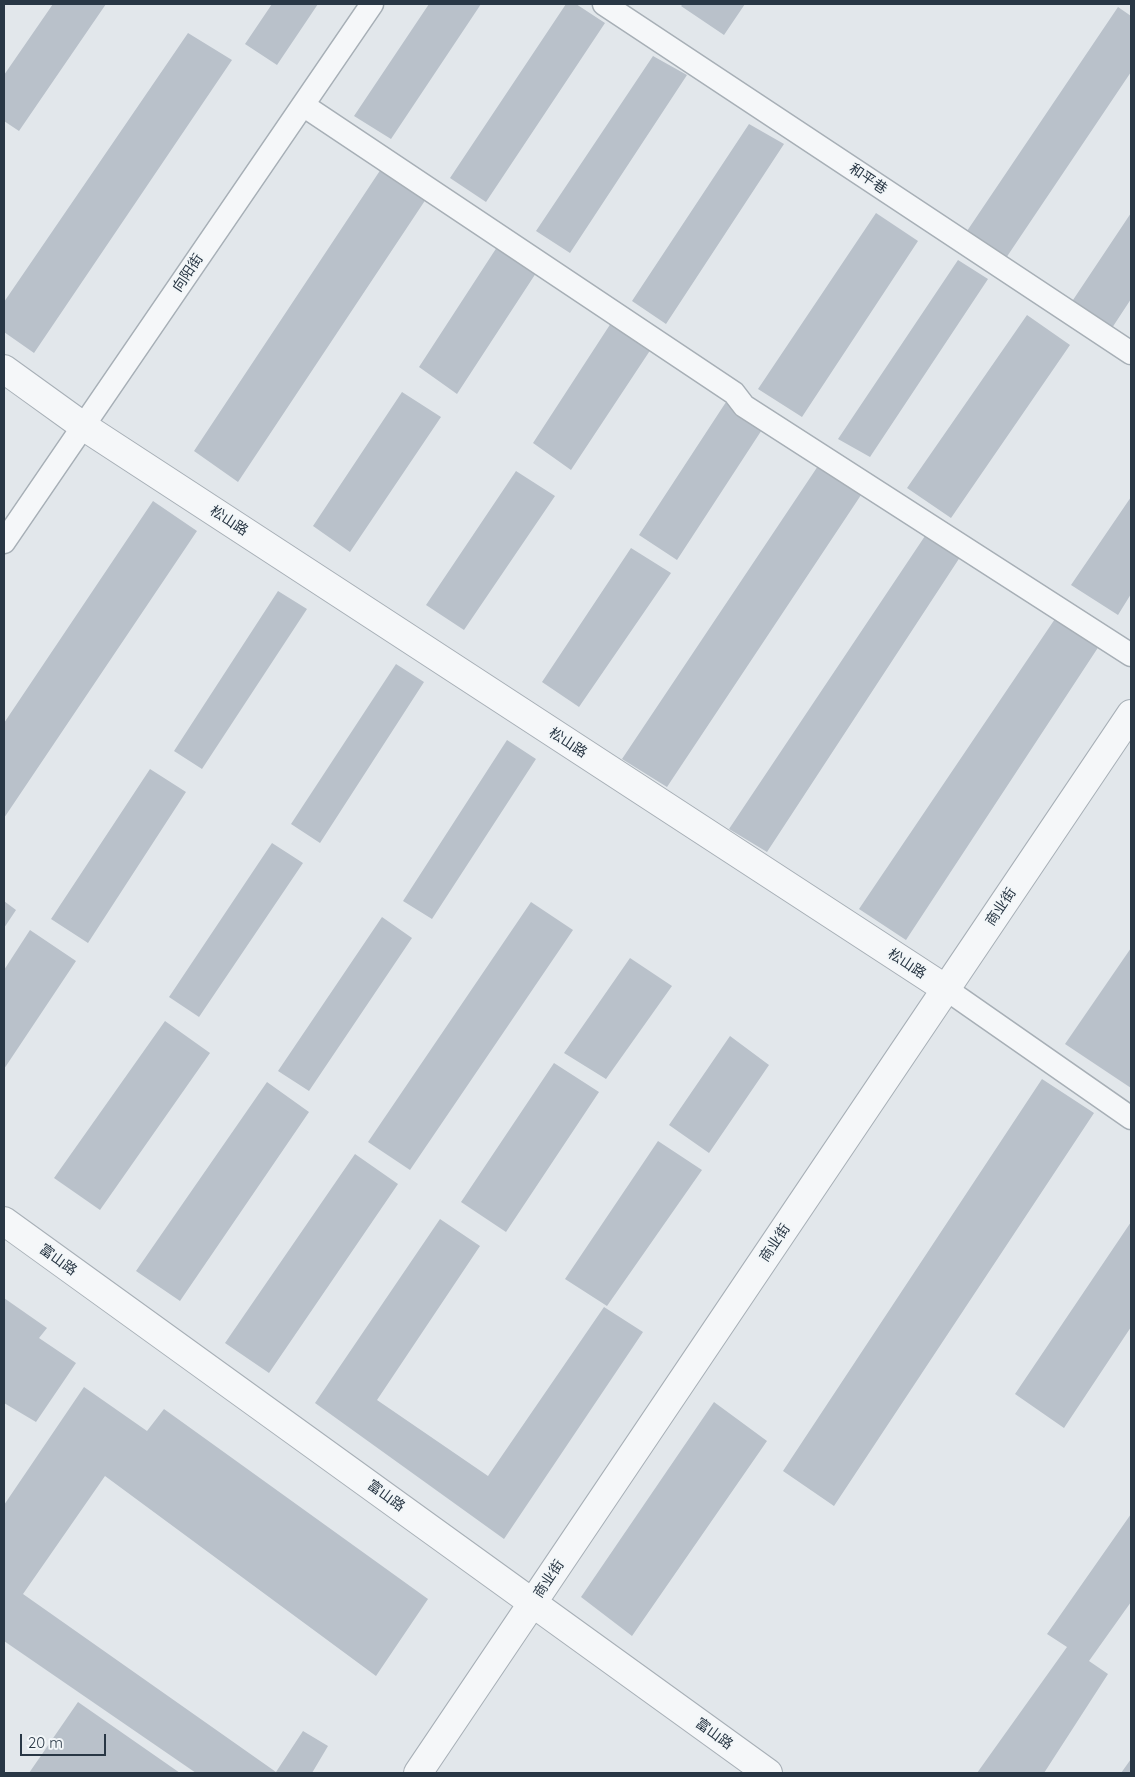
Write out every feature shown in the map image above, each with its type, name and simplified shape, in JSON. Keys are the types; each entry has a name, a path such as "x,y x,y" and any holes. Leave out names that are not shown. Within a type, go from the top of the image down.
{"street":[{"name":"向阳街","path":"4,542 372,4"},
{"name":"和平巷","path":"604,4 1131,353"},
{"path":"303,105 734,393 744,406 1131,655"},
{"name":"松山路","path":"4,369 83,426 946,989 1131,1118"},
{"name":"商业街","path":"418,1773 1131,714"},
{"name":"富山路","path":"4,1221 768,1773"}],"building":[{"path":"53,4 106,4 19,131 4,121 4,75"},
{"path":"272,4 318,4 277,65 245,44"},
{"path":"429,4 481,4 391,139 354,116"},
{"path":"566,4 576,4 605,23 486,202 450,178"},
{"path":"683,4 745,4 724,35 681,6"},
{"path":"1118,7 1131,16 1131,72 1006,258 965,234"},
{"path":"188,33 232,60 34,353 4,332 4,302"},
{"path":"653,56 687,75 570,253 536,231"},
{"path":"749,124 784,144 666,324 632,301"},
{"path":"383,166 428,196 238,482 194,451"},
{"path":"876,213 918,241 802,417 758,389"},
{"path":"1131,213 1131,299 1112,328 1071,303"},
{"path":"499,244 538,270 457,394 419,367"},
{"path":"958,260 988,279 870,457 838,439"},
{"path":"1027,315 1070,345 951,518 907,488"},
{"path":"613,320 653,346 571,470 533,443"},
{"path":"402,392 441,417 350,552 313,526"},
{"path":"728,399 767,422 677,560 639,535"},
{"path":"824,457 869,483 667,787 622,759"},
{"path":"516,471 555,496 464,630 426,605"},
{"path":"1131,497 1131,594 1118,615 1071,585"},
{"path":"153,501 197,531 4,818 4,723"},
{"path":"931,527 966,548 767,852 729,829"},
{"path":"631,548 671,573 579,707 542,682"},
{"path":"278,591 307,609 202,769 174,751"},
{"path":"1061,610 1103,640 906,940 859,909"},
{"path":"396,664 424,682 320,843 291,824"},
{"path":"507,740 536,759 432,919 403,901"},
{"path":"150,769 186,792 88,943 51,919"},
{"path":"272,843 303,863 199,1017 169,997"},
{"path":"4,901 16,910 4,928"},
{"path":"531,902 573,930 410,1170 368,1142"},
{"path":"382,917 412,938 309,1091 278,1071"},
{"path":"30,930 76,961 4,1069 4,970"},
{"path":"1131,948 1131,1088 1065,1044"},
{"path":"630,958 672,986 606,1079 564,1053"},
{"path":"165,1021 210,1053 100,1210 54,1178"},
{"path":"730,1036 769,1065 709,1153 669,1125"},
{"path":"554,1063 599,1092 506,1232 461,1202"},
{"path":"1042,1079 1094,1113 834,1506 783,1471"},
{"path":"267,1082 309,1112 180,1301 136,1271"},
{"path":"658,1141 702,1170 607,1306 565,1279"},
{"path":"355,1154 398,1184 269,1373 225,1343"},
{"path":"440,1219 480,1246 377,1400 488,1476 604,1307 643,1332 504,1539 315,1403"},
{"path":"1131,1222 1131,1327 1064,1428 1015,1394"},
{"path":"4,1298 47,1328 39,1338 76,1363 36,1422 4,1403"},
{"path":"84,1387 147,1431 164,1409 428,1599 376,1676 105,1476 23,1594 276,1772 303,1731 328,1746 312,1773 196,1773 4,1641 4,1505"},
{"path":"714,1402 767,1441 632,1636 581,1597"},
{"path":"1131,1514 1131,1602 1089,1661 1108,1674 1044,1773 977,1773 1067,1647 1047,1634"},
{"path":"78,1702 180,1773 29,1773"},
{"path":"1131,1759 1131,1773 1121,1773"}]}
